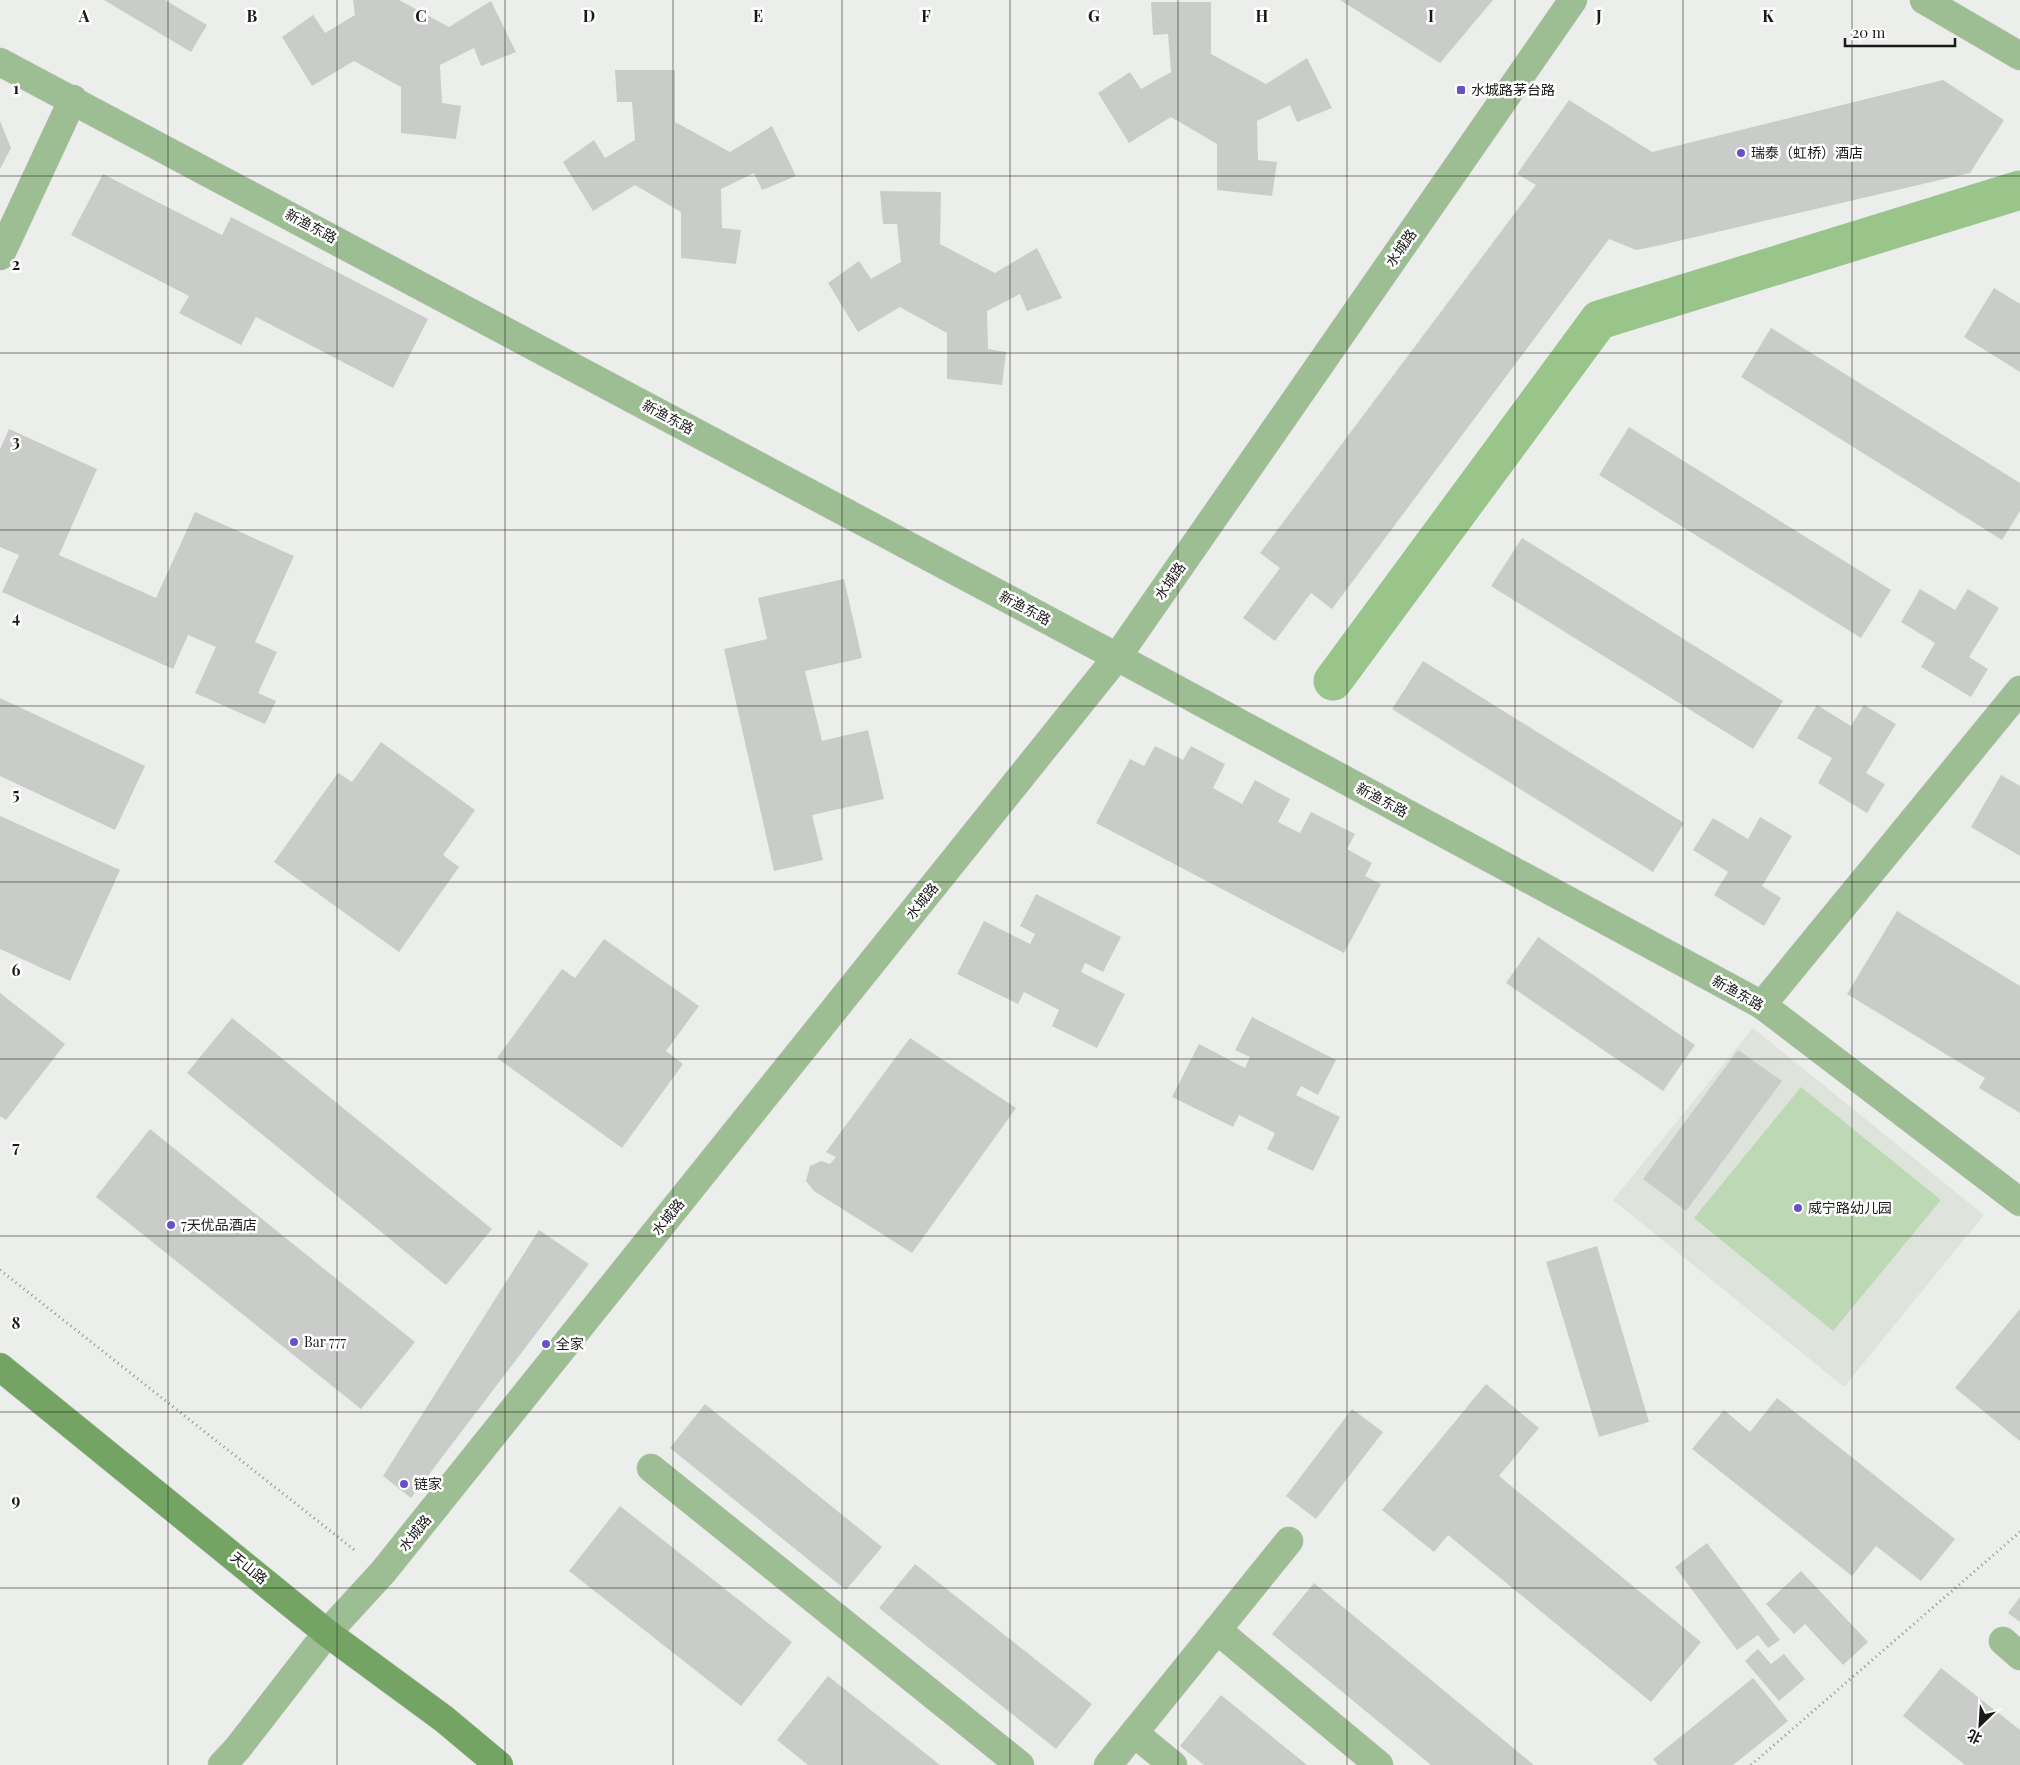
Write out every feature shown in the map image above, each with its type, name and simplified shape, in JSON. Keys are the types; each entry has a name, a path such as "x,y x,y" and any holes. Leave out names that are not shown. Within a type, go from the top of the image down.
{"main road":[{"name":"天山路","path":"0,1367 327,1632 444,1719 500,1765"}],"street":[{"name":"水城路","path":"222,1765 237,1749 327,1632 383,1572 1118,657 1573,0"},
{"path":"1924,0 2020,56"},
{"name":"新渔东路","path":"0,62 1118,657 1762,1005 2020,1202"},
{"path":"0,256 73,100"},
{"path":"1762,1005 2020,690"},
{"path":"651,1468 1020,1765"},
{"path":"1108,1765 1289,1541"},
{"path":"1217,1630 1379,1765"},
{"path":"1134,1733 1173,1765"}],"path":[{"path":"0,1270 383,1572"},
{"path":"1751,1765 2020,1532"}],"shaded area":[{"name":"威宁路幼儿园","path":"1753,1028 1984,1215 1844,1387 1613,1200"}],"green space":[{"path":"1801,1087 1941,1200 1833,1331 1694,1218"}],"building":[{"path":"104,0 165,0 207,25 191,52"},
{"path":"353,0 399,0 449,27 491,1 516,52 481,66 474,48 440,65 442,103 461,106 456,139 401,133 401,87 354,61 312,86 282,37 313,15 325,33 355,15"},
{"path":"1340,0 1493,0 1440,63"},
{"path":"1151,2 1211,2 1211,54 1266,84 1307,58 1332,108 1297,122 1290,105 1257,121 1258,160 1277,162 1272,196 1217,190 1217,144 1171,117 1129,143 1098,93 1130,72 1141,89 1171,72 1168,34 1153,35"},
{"path":"615,70 675,70 675,122 730,152 772,126 796,176 762,190 754,173 721,189 722,228 741,230 736,264 681,258 681,212 635,185 593,211 563,162 594,140 605,158 635,140 632,102 617,102"},
{"path":"1943,80 2004,120 1970,173 1636,250 1609,239 1332,609 1311,593 1275,641 1243,618 1280,568 1260,553 1536,185 1517,174 1569,100 1652,152"},
{"path":"0,121 11,148 0,169"},
{"path":"103,174 222,235 231,217 428,319 393,388 256,317 241,345 179,313 189,296 71,235"},
{"path":"880,191 941,192 940,244 995,273 1037,248 1062,298 1027,311 1020,294 987,311 988,349 1006,352 1002,385 947,379 947,333 900,307 858,332 828,283 859,261 871,279 901,262 897,224 883,224"},
{"path":"1994,288 2020,304 2020,372 1964,337"},
{"path":"1771,328 2020,483 2020,511 2002,540 1741,377"},
{"path":"1629,427 1891,590 1861,638 1599,475"},
{"path":"9,429 97,469 59,555 156,598 195,512 294,556 255,642 277,652 258,693 276,701 265,724 195,693 216,647 188,635 173,669 2,592 19,555 0,547 0,449"},
{"path":"1522,538 1783,701 1753,749 1491,586"},
{"path":"844,579 862,658 805,671 822,741 868,730 884,799 812,815 823,860 774,871 724,649 767,639 758,598"},
{"path":"1920,589 1955,610 1968,589 1999,608 1969,657 1988,669 1971,697 1921,667 1935,643 1901,622"},
{"path":"1423,661 1684,823 1653,872 1392,709"},
{"path":"0,698 145,766 115,830 0,776"},
{"path":"1817,705 1851,726 1864,705 1896,724 1866,773 1885,784 1867,813 1818,783 1832,758 1797,738"},
{"path":"381,742 475,810 443,855 459,867 399,952 274,862 338,773 352,782"},
{"path":"1155,746 1183,760 1191,746 1225,764 1213,788 1242,804 1255,780 1290,799 1278,822 1300,833 1311,812 1355,834 1347,849 1372,863 1365,876 1381,884 1344,953 1096,823 1130,759 1144,766"},
{"path":"2001,775 2020,786 2020,856 1971,827"},
{"path":"0,816 120,870 70,981 0,949"},
{"path":"1760,817 1792,836 1762,886 1781,898 1764,926 1714,895 1728,872 1693,850 1713,818 1748,839"},
{"path":"1036,894 1121,937 1103,972 1085,963 1081,972 1125,994 1097,1048 1052,1026 1059,1010 1024,992 1018,1004 957,974 984,921 1030,944 1035,934 1020,926"},
{"path":"1897,911 2020,986 2020,1113 1979,1088 1985,1078 1847,994"},
{"path":"1538,937 1695,1045 1663,1091 1506,983"},
{"path":"604,939 699,1006 666,1051 683,1064 622,1148 497,1058 562,969 575,978"},
{"path":"0,993 65,1044 6,1120 0,1116"},
{"path":"1252,1017 1336,1060 1318,1095 1301,1086 1296,1095 1340,1117 1313,1171 1267,1149 1275,1133 1239,1115 1233,1127 1172,1097 1199,1044 1245,1068 1250,1057 1235,1050"},
{"path":"232,1018 492,1229 446,1285 187,1073"},
{"path":"910,1038 1016,1108 912,1253 814,1191 806,1181 810,1166 821,1161 830,1164 836,1157 826,1152"},
{"path":"1738,1050 1782,1081 1686,1211 1643,1179"},
{"path":"150,1129 415,1342 361,1409 96,1197"},
{"path":"539,1230 589,1264 411,1498 383,1476"},
{"path":"1597,1246 1649,1422 1599,1437 1546,1262"},
{"path":"2020,1309 2020,1441 1955,1388"},
{"path":"1486,1384 1539,1428 1499,1476 1701,1642 1651,1702 1448,1535 1434,1552 1382,1510"},
{"path":"1777,1398 1955,1539 1921,1581 1876,1546 1852,1576 1692,1449 1724,1410 1750,1432"},
{"path":"705,1404 882,1547 846,1590 670,1448"},
{"path":"1352,1409 1383,1432 1316,1519 1286,1496"},
{"path":"620,1506 792,1642 741,1706 569,1571"},
{"path":"1707,1543 1780,1640 1768,1648 1758,1635 1737,1650 1675,1567"},
{"path":"915,1564 1092,1704 1056,1749 879,1608"},
{"path":"1801,1571 1868,1642 1843,1665 1805,1624 1794,1634 1766,1604"},
{"path":"1314,1583 1534,1765 1431,1765 1272,1634"},
{"path":"2020,1597 2020,1622 2008,1613"},
{"path":"1758,1649 1771,1664 1784,1654 1805,1679 1779,1701 1745,1661"},
{"path":"1941,1668 2020,1730 2020,1765 1965,1765 1903,1716"},
{"path":"828,1676 940,1765 808,1765 777,1740"},
{"path":"1753,1678 1788,1721 1733,1765 1658,1765 1653,1759"},
{"path":"1221,1695 1307,1765 1204,1765 1180,1746"}],"waterway":[{"path":"1333,681 1599,320 2020,190"}],"place":[{"name":"水城路茅台路","path":"1461,90"},
{"name":"瑞泰（虹桥）酒店","path":"1741,153"},
{"name":"威宁路幼儿园","path":"1798,1208"},
{"name":"7天优品酒店","path":"171,1225"},
{"name":"Bar 777","path":"294,1342"},
{"name":"全家","path":"546,1344"},
{"name":"链家","path":"404,1484"}]}
